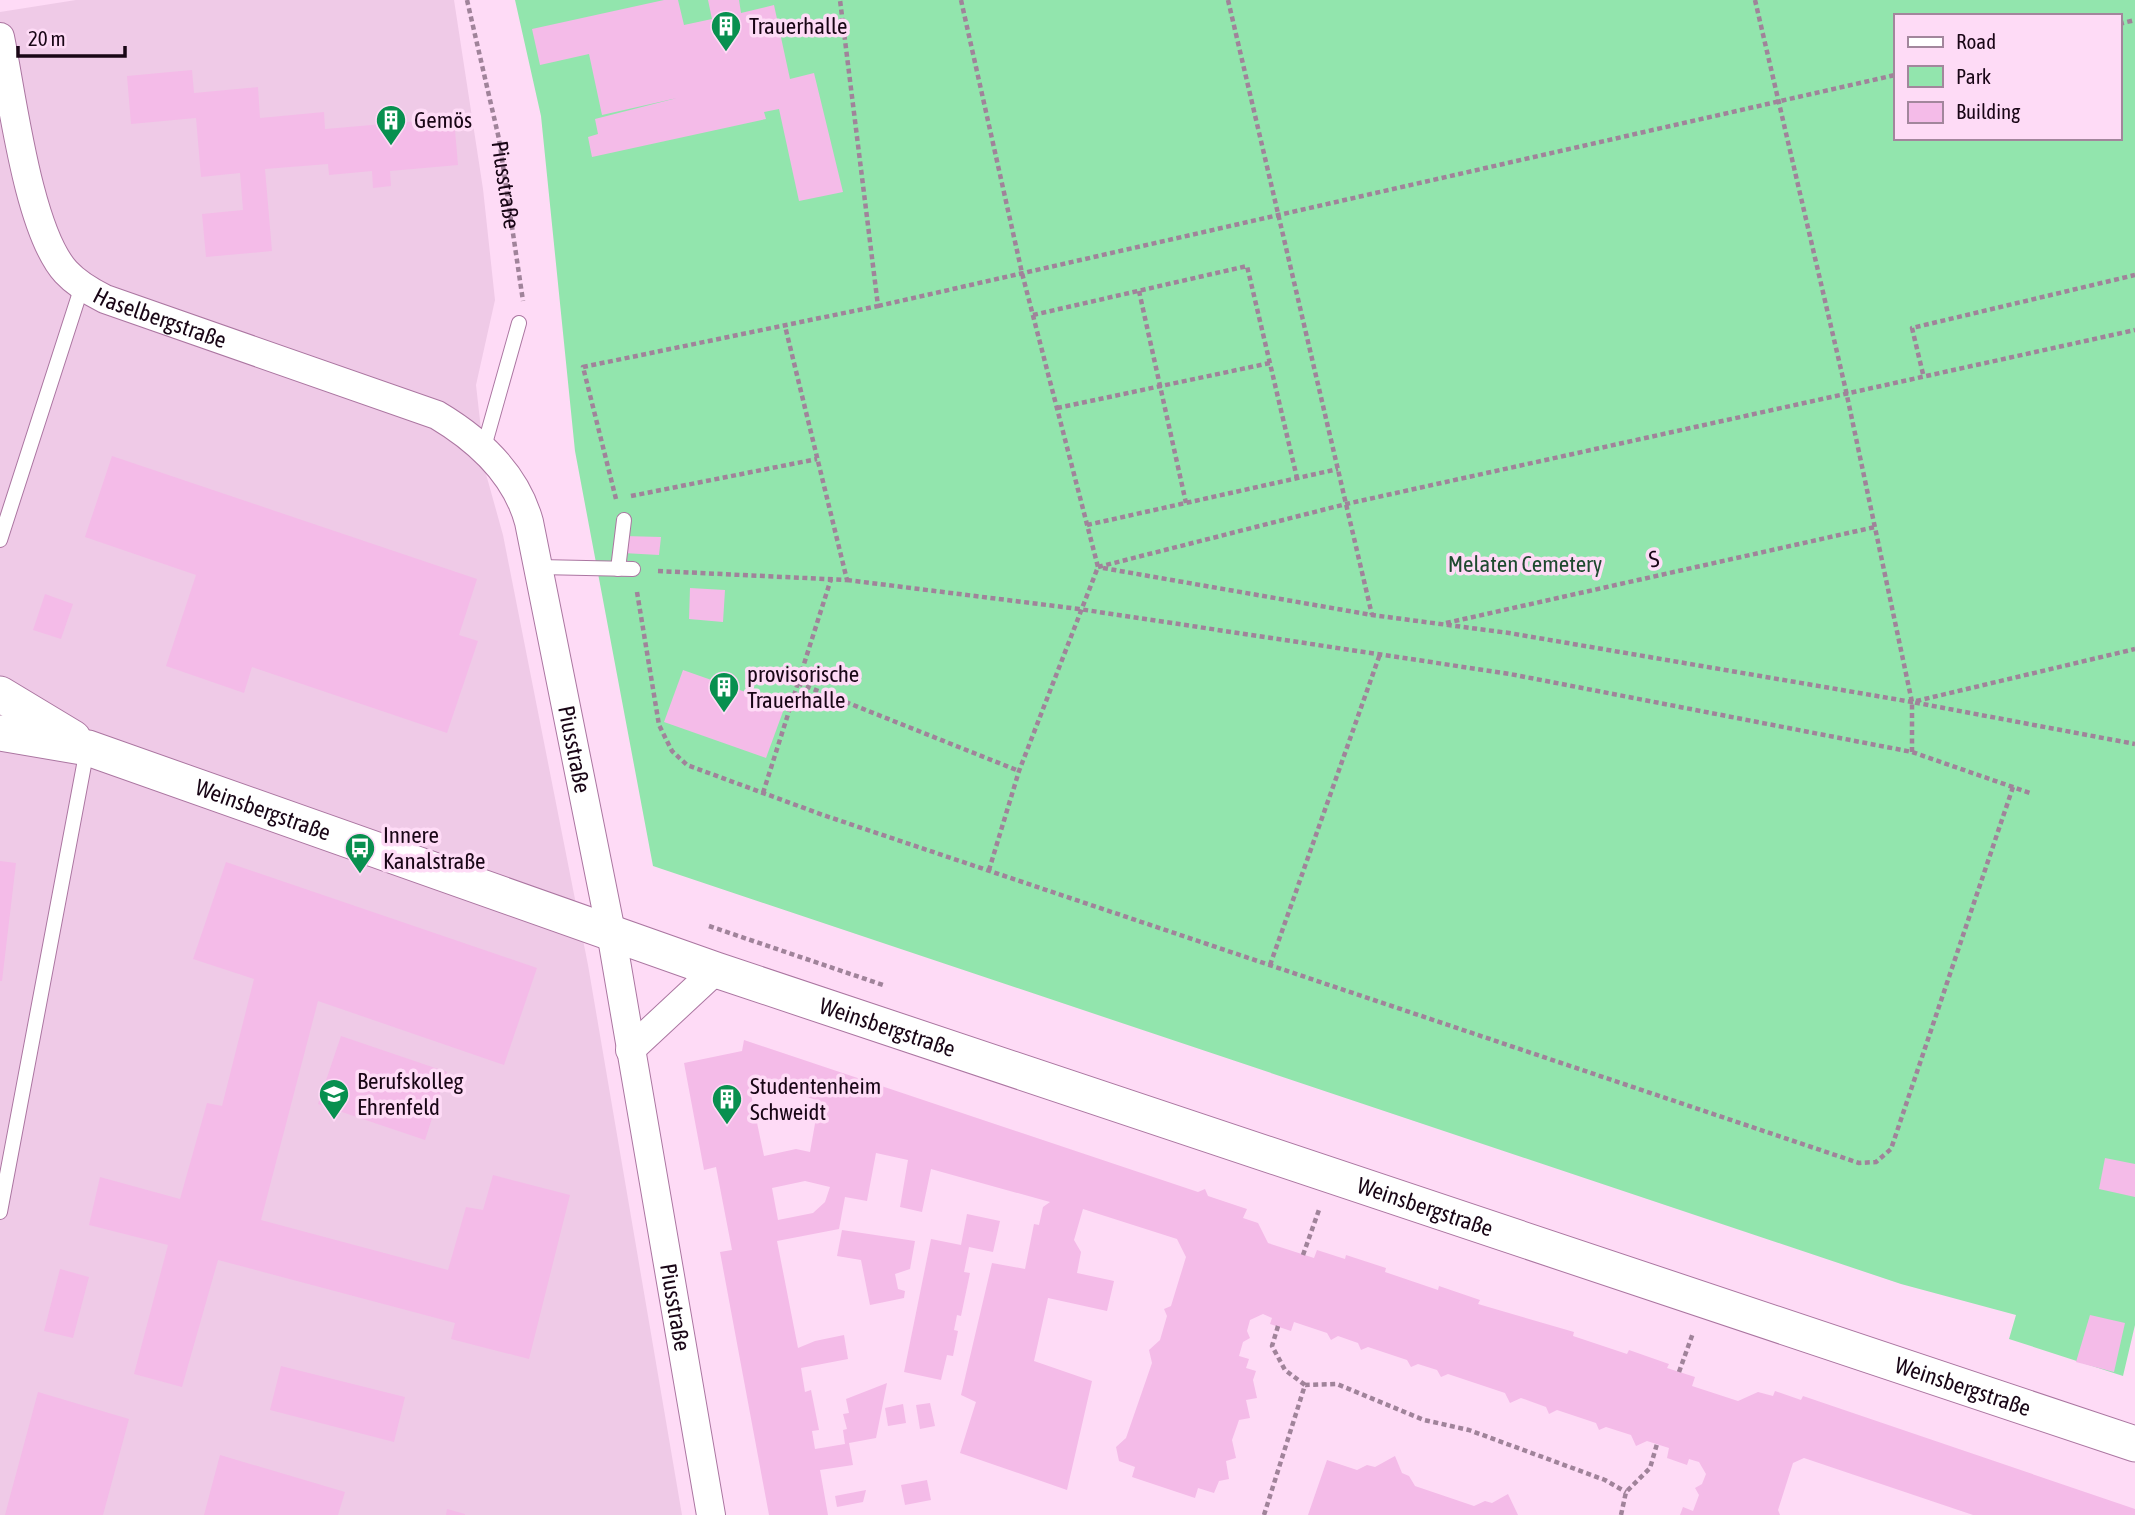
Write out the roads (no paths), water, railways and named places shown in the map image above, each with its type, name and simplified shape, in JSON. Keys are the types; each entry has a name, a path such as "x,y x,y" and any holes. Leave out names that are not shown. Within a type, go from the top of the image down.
{"street":[{"name":"Haselbergstraße","path":"0,37 37,219 58,262 82,286 105,299 411,404 437,415 484,447"},
{"name":"Piusstraße","path":"484,447 523,503 538,567 611,932 711,1515"},
{"name":"Weinsbergstraße","path":"0,694 88,748"},
{"name":"Weinsbergstraße","path":"0,733 88,748 716,970 2135,1444"},
{"path":"630,1050 716,970"}],"lane":[{"path":"0,540 82,286"},
{"path":"484,447 519,323"},
{"path":"538,567 626,569 624,520"},
{"path":"0,1212 46,957 88,748"}],"place":[{"name":"Trauerhalle","path":"726,53"},
{"name":"Gemös","path":"391,147"},
{"name":"provisorische Trauerhalle","path":"724,714"},
{"name":"Innere Kanalstraße","path":"360,875"},
{"name":"Berufskolleg Ehrenfeld","path":"334,1121"},
{"name":"Studentenheim Schweidt","path":"727,1126"}],"park label":[{"name":"Melaten Cemetery","path":"1525,564"}]}
